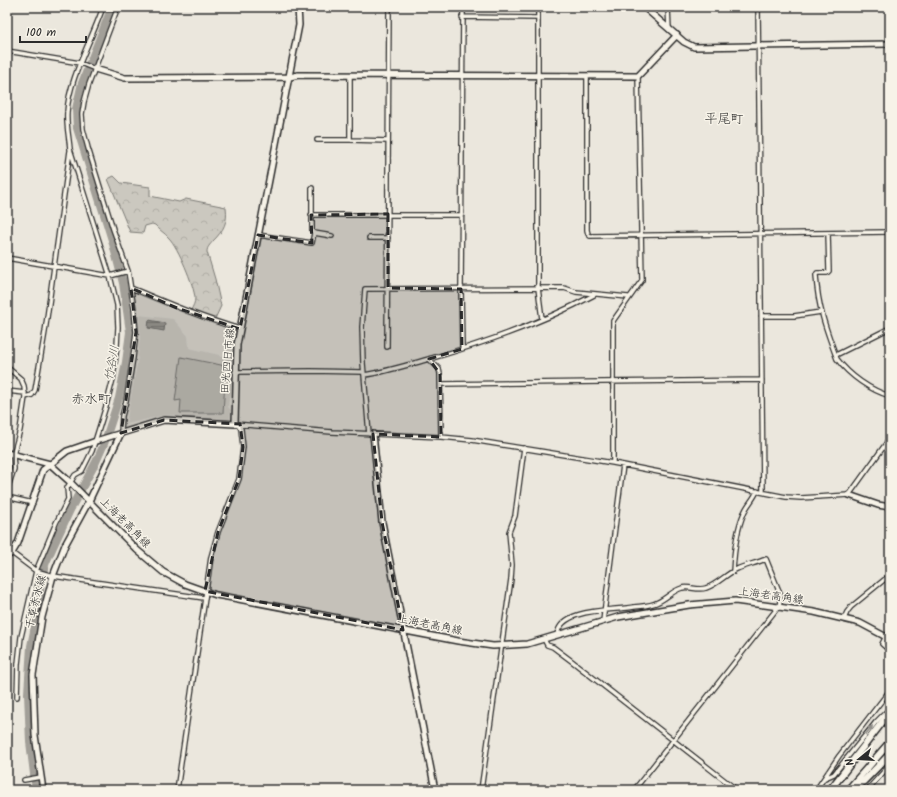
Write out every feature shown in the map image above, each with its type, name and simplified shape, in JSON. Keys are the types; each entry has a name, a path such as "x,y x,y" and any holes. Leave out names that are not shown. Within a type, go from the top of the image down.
{"highway":[{"path":"830,790 890,710"},
{"path":"848,790 890,742"},
{"path":"855,790 890,754"}],"main road":[{"name":"田光四日市線","path":"236,424 235,372 237,345 300,25 298,7"},
{"path":"644,7 684,42 694,47 890,44"},
{"path":"94,69 124,78 290,77 298,75 638,76 677,35"},
{"path":"7,556 12,553 18,543 43,470 67,452 97,440 164,420 236,424"},
{"name":"千草赤水線","path":"43,790 35,735 33,675 42,617 51,576 119,434"},
{"path":"371,434 382,522 435,790"},
{"name":"上海老高角線","path":"7,453 50,464 71,482 137,550 155,566 185,584 233,598 478,644 501,646 527,644 603,621 651,610 735,601 779,606 844,619 860,623 889,636"},
{"path":"849,495 858,499 890,507"}],"street":[{"path":"17,697 21,637 36,571 56,523 68,499 67,488 75,475 82,471 88,462 97,440 113,379 117,346 117,305 110,276 70,149 67,128 67,111 70,94 103,7"},
{"path":"118,7 94,69 82,114 83,129 88,148 131,288 136,332 126,401 119,434"},
{"path":"387,347 389,7"},
{"path":"462,349 463,7"},
{"path":"538,7 538,288 542,319"},
{"path":"668,7 669,29"},
{"path":"758,7 763,492"},
{"path":"462,17 538,18"},
{"path":"7,51 81,63 94,69"},
{"path":"350,75 350,140"},
{"path":"587,76 588,234 590,236 890,232"},
{"path":"613,463 612,321 628,297 642,280 638,76"},
{"path":"317,140 388,141"},
{"path":"7,391 32,395 35,390 70,149"},
{"path":"258,235 312,243 314,233 312,231 311,214 312,188"},
{"path":"311,214 462,214"},
{"path":"314,233 332,236"},
{"path":"828,233 829,271 826,273 817,273 816,275 817,290 826,331 840,363 875,391 890,396"},
{"path":"369,238 388,238"},
{"path":"7,258 110,276 126,271"},
{"path":"131,288 177,308 240,329"},
{"path":"371,434 363,373 362,327 366,289 564,288 576,292 628,297"},
{"path":"235,372 311,370 378,373 400,368 504,335 595,294"},
{"path":"762,316 794,316 821,312"},
{"path":"836,355 890,328"},
{"path":"429,359 439,369 441,384 441,437"},
{"path":"7,367 21,379 24,386 25,395 20,430 13,455 14,469 7,490"},
{"path":"441,384 762,380"},
{"path":"236,424 472,440 613,463 786,497 801,498 849,495 890,438"},
{"path":"177,790 211,557 218,532 239,479 243,447 240,429 236,424"},
{"path":"481,790 511,579 512,565 509,532 515,516 524,448"},
{"path":"603,621 623,465"},
{"path":"733,572 734,553 739,528 744,512 757,491"},
{"path":"7,497 32,503"},
{"path":"12,553 36,571 51,576 204,598"},
{"path":"557,635 558,628 562,622 569,618 586,613 653,604 683,588 708,588 736,569 766,560 781,596 779,606 634,790"},
{"path":"844,619 851,607 890,575"},
{"path":"889,636 882,644 890,652"},
{"path":"544,639 546,645 553,647 573,662 737,790"},
{"path":"816,790 839,756 890,690"},
{"path":"824,779 834,774 876,722 890,710"},
{"path":"867,790 890,765"},
{"path":"24,780 41,777"}],"highlighted area":[{"path":"388,214 388,288 461,289 462,349 429,359 440,374 441,437 373,434 382,522 403,630 205,591 218,532 239,479 243,447 240,424 164,420 121,433 136,332 131,288 177,308 240,329 258,235 312,243 311,215"}],"shaded area":[{"path":"139,315 173,319 188,336 189,348 219,355 221,357 232,358 231,394 229,396 228,407 231,410 230,420 175,418 175,415 161,416 126,424 140,339"},
{"path":"149,320 165,323 164,331 148,328"}],"green space":[{"path":"114,176 121,183 150,187 150,196 179,202 186,199 226,207 226,221 224,226 207,250 221,306 214,321 191,310 195,298 192,284 181,258 173,243 167,236 152,224 145,226 143,233 130,232 108,179"},
{"path":"181,357 226,366 223,413 180,413 181,400 175,401"}],"waterway":[{"name":"竹谷川","path":"36,790 30,742 28,693 31,646 40,601 40,583 46,562 70,510 104,444 119,398 130,332 123,283 112,240 77,128 76,109 82,83 112,7"}],"district":[{"name":"平尾町","path":"724,119"},
{"name":"赤水町","path":"91,399"}]}
